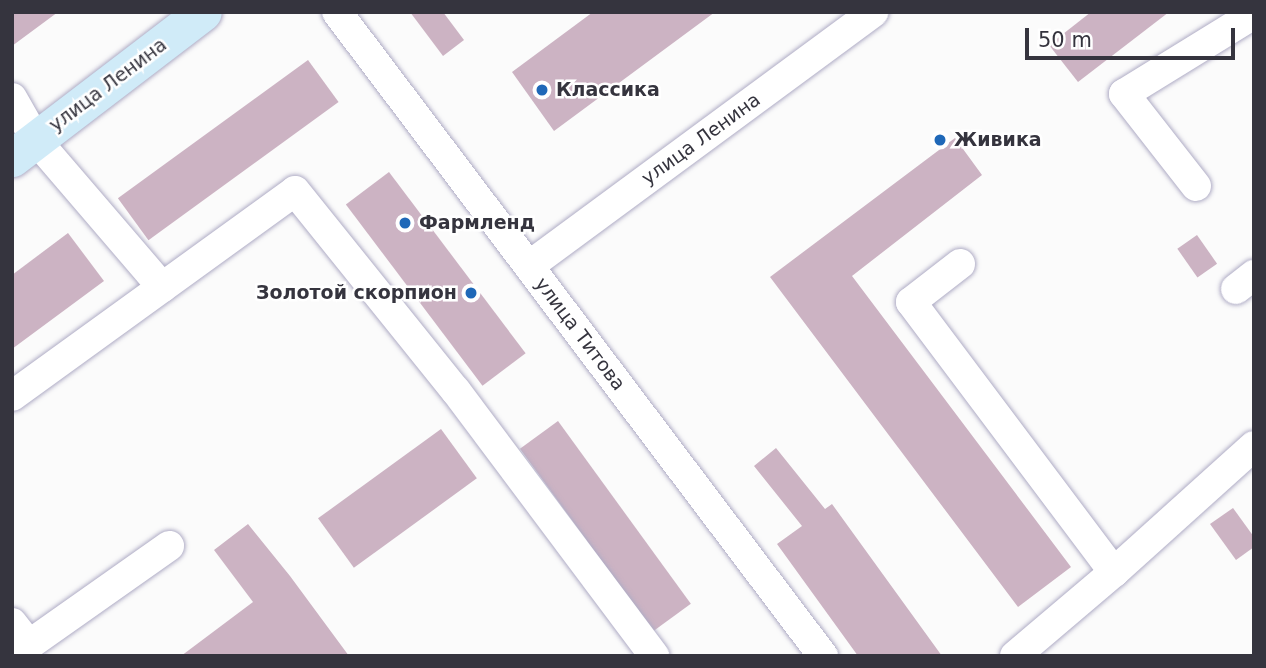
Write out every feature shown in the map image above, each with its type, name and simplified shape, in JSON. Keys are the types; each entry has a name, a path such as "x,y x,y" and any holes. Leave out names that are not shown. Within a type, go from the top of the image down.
{"main road":[{"name":"улица Ленина","path":"24,149 203,12"}],"street":[{"name":"улица Титова","path":"337,12 823,656"},
{"name":"улица Ленина","path":"529,266 873,12"},
{"path":"1196,186 1124,94 1254,14"},
{"path":"12,98 24,149 162,287"},
{"path":"12,396 295,191 456,391 654,656"},
{"path":"960,264 911,302 1114,572"},
{"path":"1014,656 1114,572 1254,446"},
{"path":"18,641 169,545"}],"building":[{"path":"12,12 58,12 12,46"},
{"path":"410,12 443,12 464,40 443,56"},
{"path":"593,12 715,12 554,131 512,72"},
{"path":"1091,12 1169,12 1078,82 1049,45"},
{"path":"308,60 339,102 148,240 118,198"},
{"path":"955,138 982,175 852,276 1071,567 1018,607 770,277"},
{"path":"389,172 526,353 482,386 346,204"},
{"path":"68,233 104,281 12,349 12,275"},
{"path":"1197,235 1217,264 1197,277 1177,249"},
{"path":"558,421 691,604 653,631 520,449"},
{"path":"441,429 477,478 354,568 318,518"},
{"path":"776,448 825,509 832,504 942,656 858,656 777,544 802,526 754,466"},
{"path":"1233,508 1254,537 1254,547 1236,560 1210,524"},
{"path":"248,524 349,656 181,656 253,602 214,550"}],"place":[{"name":"Классика","path":"542,90"},
{"name":"Живика","path":"940,140"},
{"name":"Фармленд","path":"405,223"},
{"name":"Золотой скорпион","path":"471,293"}]}
